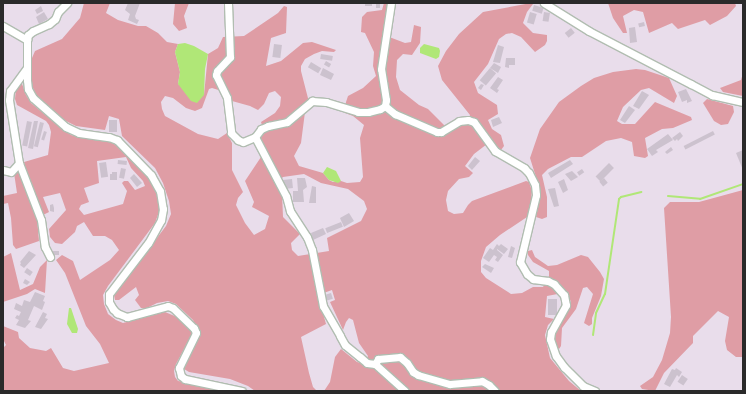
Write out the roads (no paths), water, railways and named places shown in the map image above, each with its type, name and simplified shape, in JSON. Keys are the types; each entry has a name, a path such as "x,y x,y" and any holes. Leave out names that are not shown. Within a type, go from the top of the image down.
{"street":[{"path":"67,3 58,12 55,20 32,30 28,35 26,69 28,89 33,98 66,127 79,133 109,137 117,140 151,176 160,191 163,209 161,220 148,243 109,294 109,302 117,313 127,317 168,306 173,308 194,328 196,333 179,368 182,376 185,379 242,391"},
{"path":"228,3 230,57 217,71 216,75 227,98 231,133 238,140 243,142 249,141 262,129 268,126 287,122 312,101 326,102 358,112 368,112 385,106"},
{"path":"385,106 386,100 381,69 391,3"},
{"path":"544,3 589,31 712,95 743,102"},
{"path":"3,26 27,40"},
{"path":"26,69 10,91 19,163 41,220 45,247 50,257"},
{"path":"385,106 395,114 437,132 441,132 459,121 468,120 474,122 495,151 524,168 529,173 535,185 536,195 521,250 521,266 533,279 548,281 554,284 564,295 566,305 551,332 550,339 556,356 564,367 583,386 595,391"},
{"path":"255,137 286,196 290,211 307,237 325,310 345,345 368,363 375,364 405,391"},
{"path":"3,170 11,172 19,163"},
{"path":"375,364 378,359 400,357 407,363 413,372 418,375 450,384 482,381 495,391"}],"waterway":[{"path":"668,196 700,199 743,184"},
{"path":"593,335 596,313 605,294 619,199 621,197 641,192"}]}
